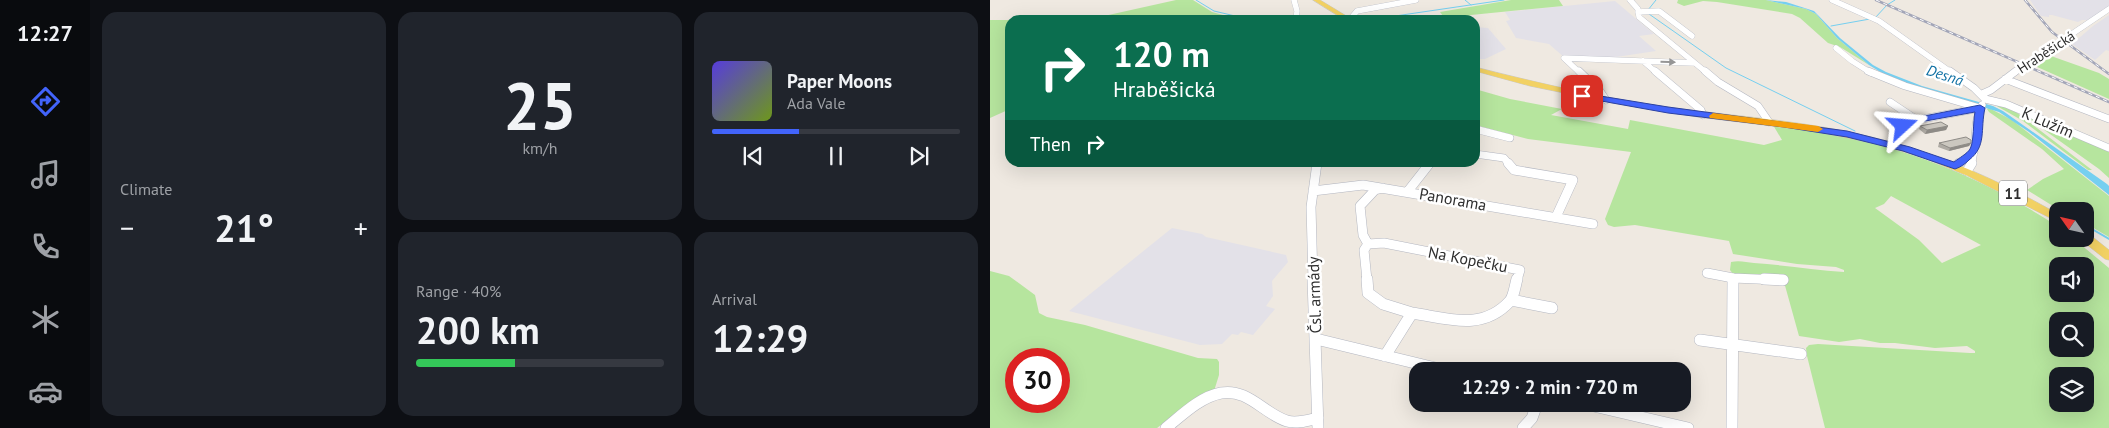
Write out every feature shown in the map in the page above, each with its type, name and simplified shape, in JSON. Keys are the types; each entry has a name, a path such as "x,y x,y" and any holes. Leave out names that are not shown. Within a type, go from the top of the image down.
{"main road":[{"path":"1316,0 1342,15"},
{"name":"11","path":"1480,70 1532,85 1606,100 1703,115 1769,122 1867,138 1955,166 2024,198 2049,213"},
{"path":"2094,244 2109,256"}],"street":[{"path":"1294,0 1297,15"},
{"path":"1354,15 1357,11 1416,0"},
{"path":"1630,0 1639,17 1718,82 1758,106 1769,122"},
{"path":"1832,0 1875,18 1983,102"},
{"name":"Hraběšická","path":"1983,102 1989,92 2005,79 2050,51 2109,9"},
{"path":"1638,12 1659,11 1692,36"},
{"name":"K Lužím","path":"1836,48 1851,61 1896,84 2014,108 2109,148"},
{"path":"1606,100 1600,91 1564,58 1693,63"},
{"path":"1643,61 1700,110 1703,115"},
{"path":"2005,79 2109,120"},
{"path":"1890,102 1917,120"},
{"path":"1903,126 1917,120 1983,102"},
{"path":"1967,171 1972,164 1976,146 1977,125 1983,102"},
{"path":"1480,129 1510,138"},
{"path":"1955,166 1974,152"},
{"path":"1480,155 1504,158 1514,170 1575,176 1556,217"},
{"name":"Čsl. armády","path":"1316,167 1311,207 1318,423"},
{"path":"1408,191 1428,167"},
{"name":"Panorama","path":"1313,191 1363,185 1408,191 1593,224"},
{"name":"Na Kopečku","path":"1368,244 1363,235 1360,206 1375,190 1383,188"},
{"name":"Na Kopečku","path":"1384,243 1520,270 1512,300 1490,316 1471,322 1412,313 1383,304 1368,293 1364,250 1368,244 1384,243"},
{"path":"1707,273 1733,278 1783,280"},
{"path":"1732,428 1733,278"},
{"path":"1512,300 1552,308"},
{"path":"1385,356 1412,313"},
{"path":"1316,340 1410,362"},
{"path":"1700,340 1801,354"},
{"path":"1166,428 1199,402 1222,393 1232,392 1244,396 1288,421 1318,423"},
{"path":"1523,428 1532,418 1534,412"},
{"path":"1619,412 1688,428"}],"shaded area":[{"path":"2030,0 2109,0 2109,6 2090,20 2078,22 2052,15 2049,15 2049,17 2041,16"},
{"path":"1615,1 1654,34 1639,36 1656,51 1616,57 1616,60 1565,58 1549,44 1516,38 1506,21 1510,20 1505,12"},
{"path":"2109,15 2109,51 2106,50 2095,60 2072,44"},
{"path":"1480,27 1488,28 1506,49 1485,59 1480,59"},
{"path":"1172,228 1286,255 1288,262 1272,281 1273,296 1266,306 1275,309 1253,335 1241,332 1238,335 1232,334 1222,344 1200,345 1069,311"}],"green space":[{"path":"1176,0 1193,0 1212,12 1223,15 1108,15"},
{"path":"1511,0 1559,0 1563,6 1471,15 1442,15 1440,12"},
{"path":"1678,0 1766,0 1806,9 1816,14 1837,38 1869,65 1840,47 1828,43 1800,18 1792,14 1717,2 1703,1 1684,6 1677,3"},
{"path":"990,20 1005,20 1005,111 990,118"},
{"path":"2051,56 2099,73 2109,79 2109,99 2035,66"},
{"path":"1480,90 1510,99 1562,109 1551,115 1628,129 1630,120 1764,145 1782,140 1773,125 1812,130 1886,147 1921,158 1990,187 2049,221 2049,248 2085,248 2109,268 2109,428 1825,428 1807,356 1806,348 1809,345 1970,353 1975,353 1975,351 1967,346 1935,348 1880,343 1860,339 1839,342 1799,336 1784,282 1733,274 1730,270 1731,262 1742,261 1844,272 1844,270 1836,267 1797,264 1733,254 1729,241 1635,225 1614,227 1608,225 1605,219 1631,152 1528,139 1480,126","holes":["1891,196 1981,245 1942,263 1919,240 1875,208 1884,204"]},
{"path":"1995,105 2016,112 2092,170 2088,170 2023,121"},
{"path":"1989,108 2012,120 2109,196 2109,237 2094,228 2094,202 2049,202 2049,204 2027,190 2043,179 2064,169 2042,149 1987,109"},
{"path":"2022,114 2109,150 2109,178 2099,169"},
{"path":"990,271 1009,276 1035,295 1039,313 1047,317 1085,325 1198,358 1217,359 1219,362 1219,375 1214,391 1184,407 1157,428 990,428"}],"water":[{"path":"1766,0 1786,2 1814,11 1840,38 1873,65 1886,72 1922,86 1993,106 2003,111 2107,184 2109,186 2109,195 2029,132 1999,112 1898,81 1869,65 1837,38 1816,14 1806,9"}],"building":[{"path":"1941,122 1948,126 1927,130 1920,126"},
{"path":"1966,137 1971,140 1971,143 1950,148 1939,143"}],"waterway":[{"path":"1196,0 1214,11 1231,15"},
{"path":"1465,0 1471,5"},
{"path":"1471,5 1504,0"},
{"path":"1648,10 1656,0"},
{"path":"1875,18 1887,5 1895,0"},
{"path":"1402,15 1471,5"},
{"path":"1649,14 1726,68 1855,131"},
{"path":"1831,26 1870,19"},
{"path":"2094,230 2109,239"}],"railway":[{"path":"1876,0 2109,102"},
{"path":"2025,0 2052,32 2109,74"}],"slow traffic":[{"path":"1713,116 1818,129"}],"route":[{"path":"1582,96 1668,110 1784,124 1847,134 1933,157 1955,166 1974,152 1980,108 1917,120 1903,126"}],"water label":[{"name":"Desná","path":"1945,75"}]}
